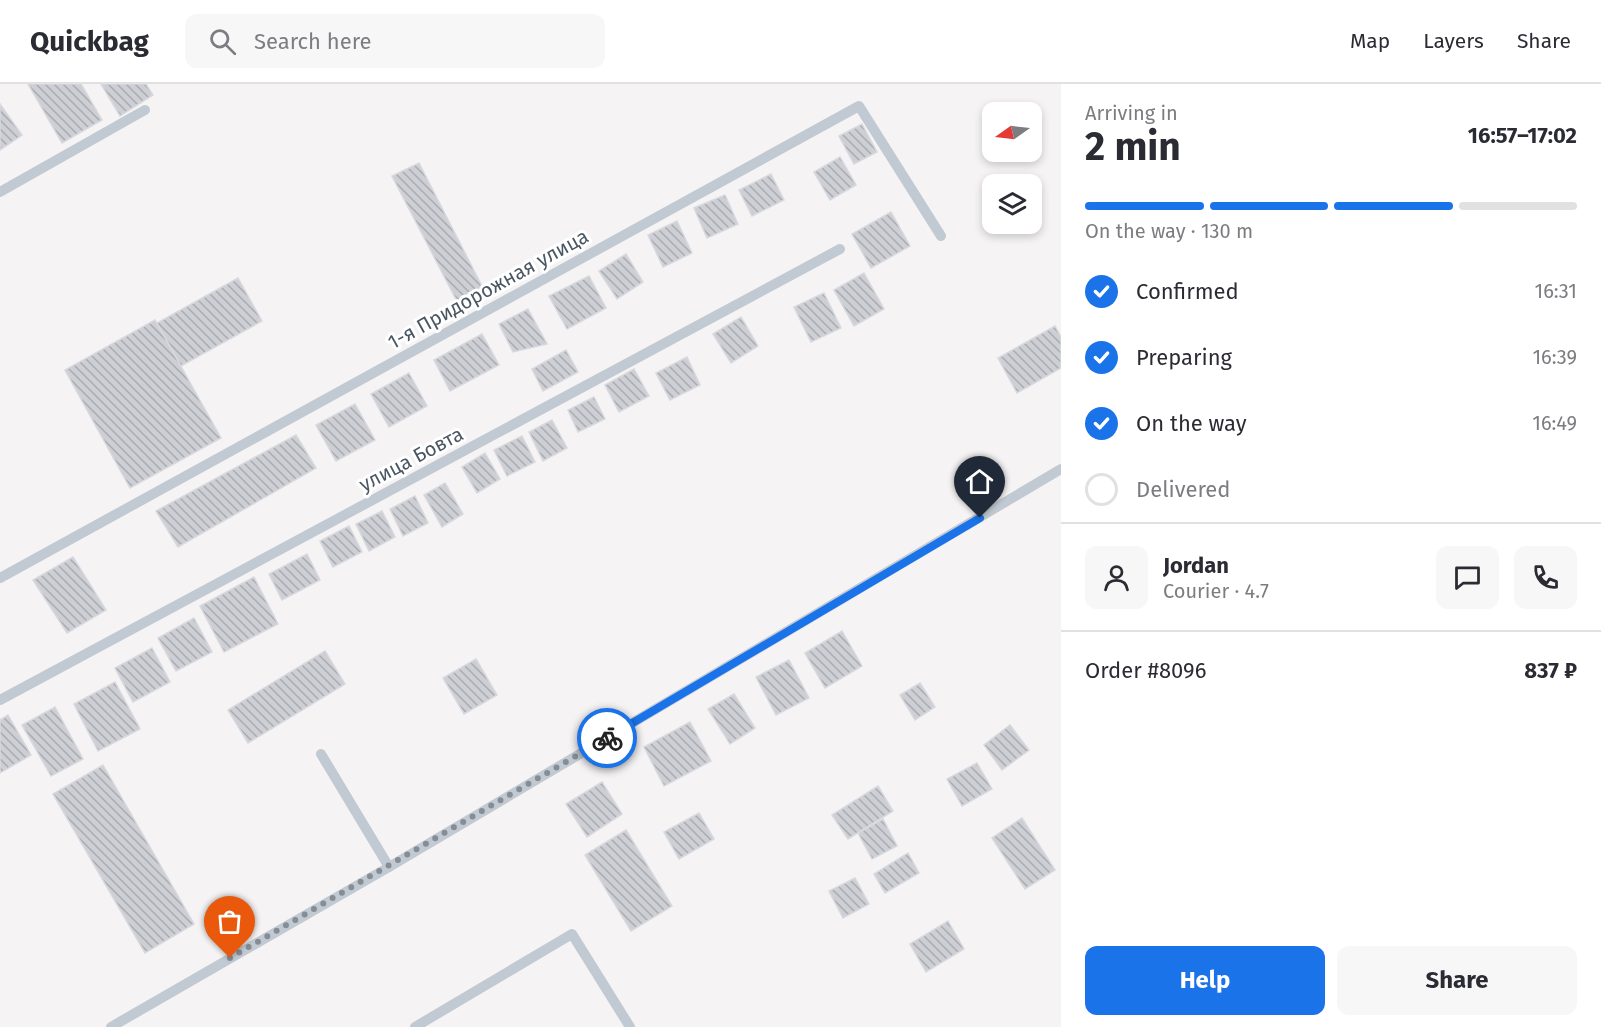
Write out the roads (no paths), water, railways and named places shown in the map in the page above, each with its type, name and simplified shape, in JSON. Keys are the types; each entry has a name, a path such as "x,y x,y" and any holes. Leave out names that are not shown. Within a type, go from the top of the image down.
{"lane":[{"name":"1-я Придорожная улица","path":"0,578 859,106 941,236"},
{"path":"0,192 146,110"},
{"name":"улица Бовта","path":"0,700 840,249"},
{"path":"111,1027 389,867 1061,470"},
{"path":"321,754 389,867"},
{"path":"415,1027 572,934 630,1027"}]}
